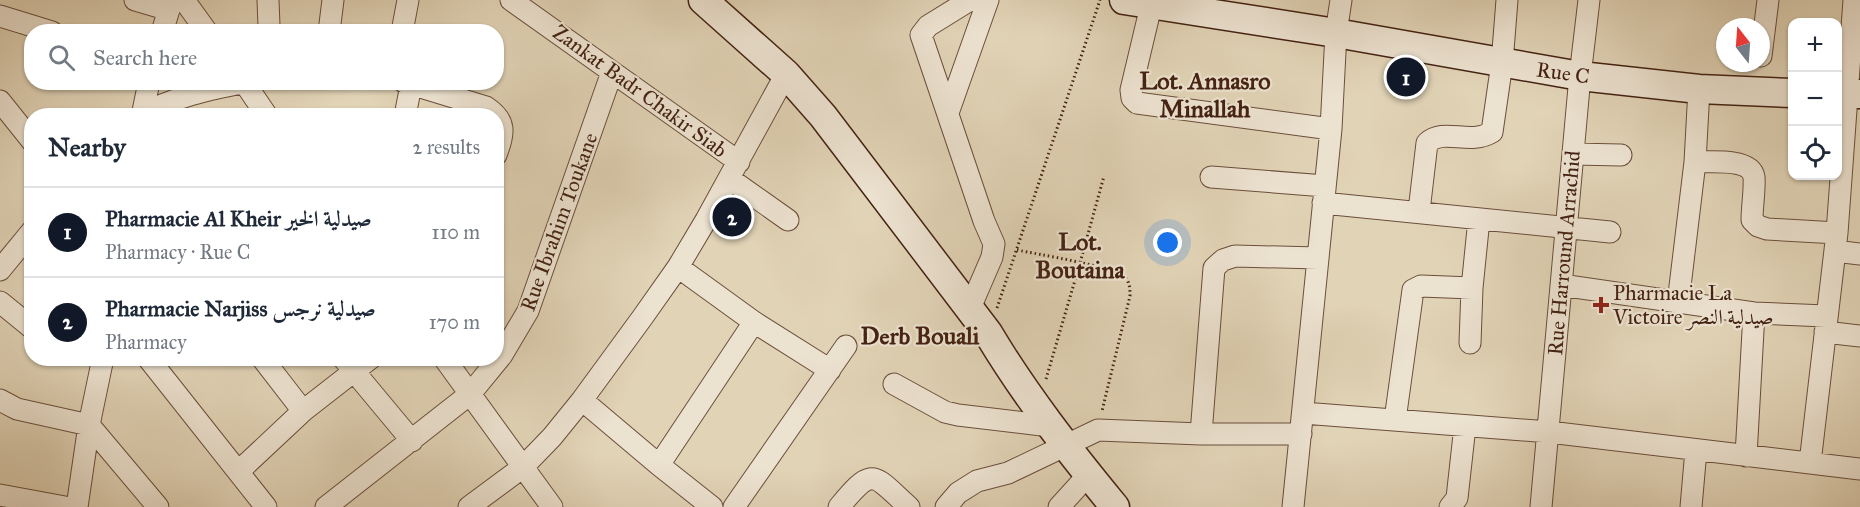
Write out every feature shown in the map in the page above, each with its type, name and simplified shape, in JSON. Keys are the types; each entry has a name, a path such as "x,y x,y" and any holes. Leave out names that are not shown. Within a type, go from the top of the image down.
{"street":[{"path":"135,0 175,3 198,24"},
{"path":"267,0 269,24"},
{"path":"330,24 333,0"},
{"path":"404,24 408,0"},
{"name":"Zankat Badr Chakir Siab","path":"511,0 612,72 734,171 788,220"},
{"path":"703,0 786,74 855,157 970,308 1050,426 1115,507"},
{"path":"948,113 988,0"},
{"path":"1293,507 1331,129 1336,33 1341,0"},
{"path":"1419,211 1427,143 1433,137 1473,139 1483,138 1492,132 1502,63 1507,0"},
{"name":"Rue Harround Arrachid","path":"1541,507 1589,0"},
{"path":"1765,18 1767,0"},
{"path":"1810,463 1836,242 1849,94 1854,0"},
{"path":"964,1 928,26 921,35 984,221 994,244 992,257 970,308"},
{"path":"166,24 175,3"},
{"path":"1137,3 1131,90 1132,98 1137,103 1331,129"},
{"name":"Rue C","path":"1137,3 1336,33 1580,76 1699,89 1788,93"},
{"path":"0,16 26,24"},
{"name":"Rue Ibrahim Toukane","path":"504,352 528,311 612,72"},
{"path":"1757,92 1759,72"},
{"path":"469,507 523,467 582,400 678,267 734,171 786,74"},
{"path":"1678,303 1695,162 1699,89"},
{"path":"143,108 147,90"},
{"path":"160,108 196,94 214,90"},
{"path":"250,90 261,108"},
{"path":"406,108 407,90"},
{"path":"428,90 488,108"},
{"path":"4,116 24,134"},
{"path":"1573,154 1621,155"},
{"path":"1695,162 1743,164 1750,168 1754,176 1752,220 1758,226 1836,242 1860,254"},
{"path":"1211,177 1419,211 1610,231"},
{"path":"1470,344 1472,288 1479,219"},
{"path":"0,270 24,241"},
{"path":"1201,434 1214,268 1223,260 1235,256 1318,258"},
{"path":"678,267 754,322 830,370"},
{"path":"1562,285 1826,324 1860,336"},
{"path":"1395,420 1413,290 1421,286 1472,288"},
{"path":"0,302 24,322"},
{"path":"1746,456 1754,313"},
{"path":"659,465 754,322"},
{"path":"734,507 846,346"},
{"path":"77,507 89,425 101,366"},
{"path":"154,366 266,507"},
{"path":"268,366 303,411"},
{"path":"239,471 348,366"},
{"path":"350,366 412,441"},
{"path":"450,366 552,507"},
{"name":"Rue Ibrahim Toukane","path":"326,507 470,394 493,366"},
{"path":"894,384 951,413 1050,426 1201,434 1302,424 1395,420 1549,432 1860,469"},
{"path":"0,400 17,409 89,425 158,507"},
{"path":"582,400 712,507"},
{"path":"946,507 958,493 976,481 1008,473 1050,426"},
{"path":"1450,507 1457,498 1465,426"},
{"path":"1691,507 1696,450"},
{"path":"1059,507 1088,475"},
{"path":"838,507 858,483 869,478 877,479 909,507"},
{"path":"0,495 65,507"}],"path":[{"path":"988,333 1100,0"},
{"path":"1050,426 1080,263 1104,176"},
{"path":"1017,250 1080,263 1120,274 1127,279 1130,296 1098,430"}],"place":[{"name":"Pharmacie Al Kheir صيدلية الخير","path":"1406,77"},
{"name":"Pharmacie Narjiss صيدلية نرجس","path":"732,217"},
{"name":"Pharmacie La Victoire صيدلية النصر","path":"1601,305"}],"district":[{"name":"Lot. Annasro Minallah","path":"1205,95"},
{"name":"Lot. Boutaina","path":"1080,256"},
{"name":"Derb Bouali","path":"920,336"}]}
